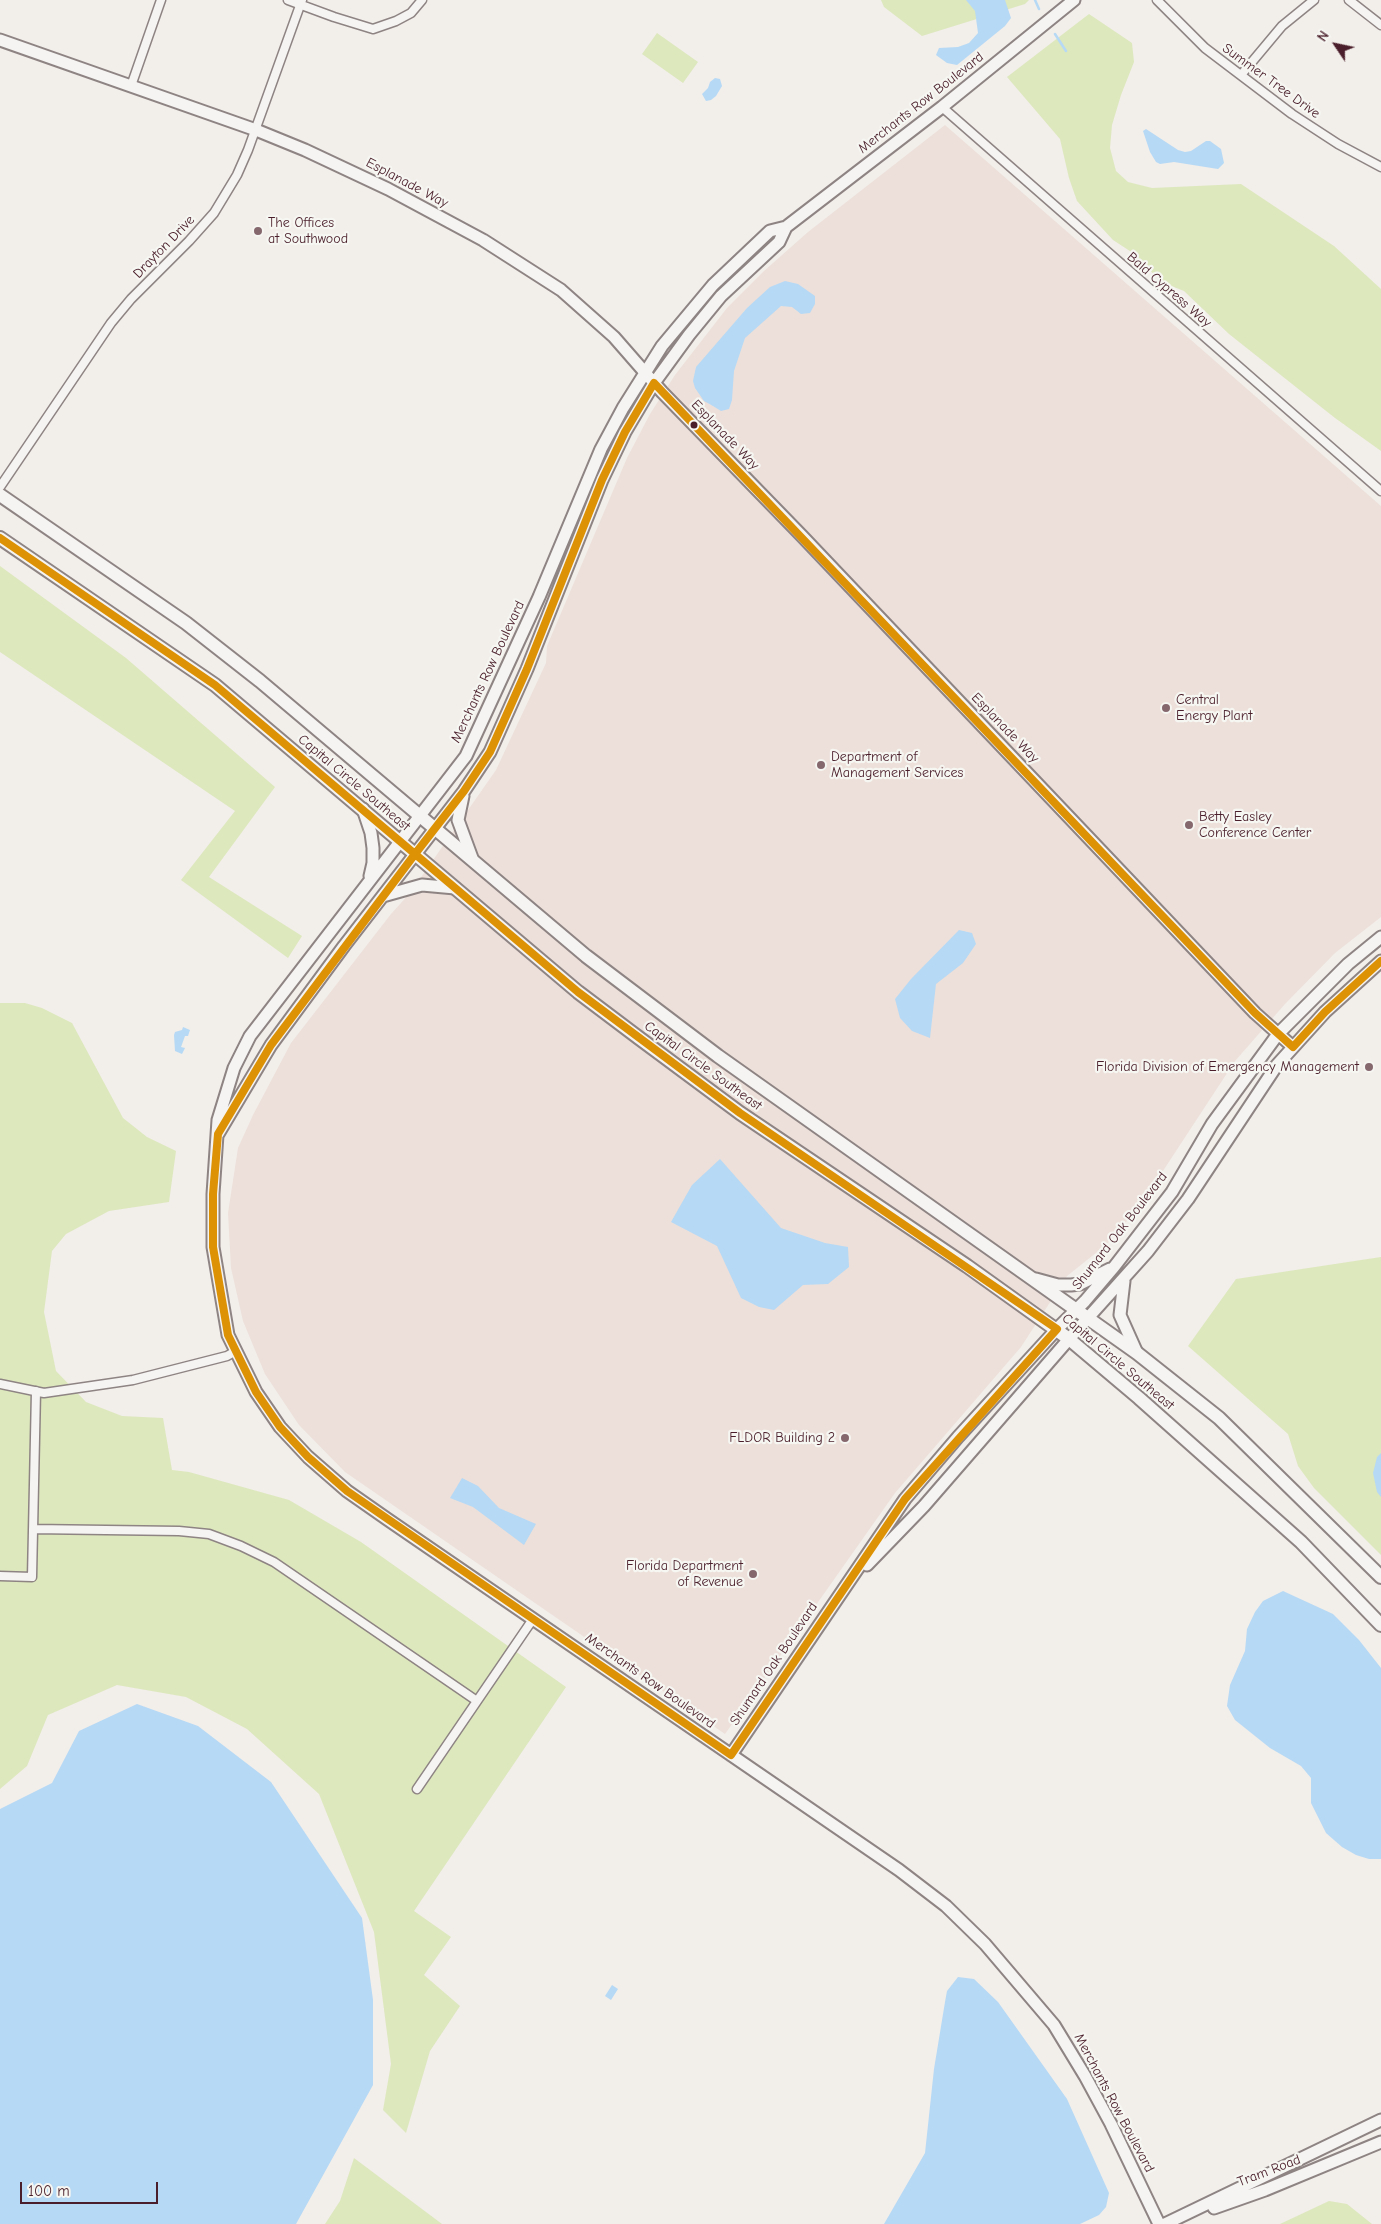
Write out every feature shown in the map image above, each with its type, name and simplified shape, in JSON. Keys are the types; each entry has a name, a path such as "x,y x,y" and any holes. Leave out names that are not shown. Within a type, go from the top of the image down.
{"main road":[{"name":"Capital Circle Southeast","path":"0,495 186,623 260,681 586,956 718,1056 1137,1353 1219,1418 1381,1577"},
{"name":"Capital Circle Southeast","path":"0,538 215,685 578,992 740,1113 1057,1329 1140,1398 1301,1542 1381,1624"}],"street":[{"path":"131,86 162,0"},
{"path":"288,0 301,2 342,20 373,29 396,21 411,13 422,0"},
{"name":"Merchants Row Boulevard","path":"1074,0 942,107 786,227 770,231 713,285 682,320 645,372 601,449 518,643 466,756 250,1036 234,1068 218,1120 213,1194 213,1247 228,1335 256,1392 280,1427 308,1458 387,1519 899,1870 946,1906 985,1944 1054,2025 1102,2108 1159,2224"},
{"name":"Summer Tree Drive","path":"1157,0 1205,48 1292,114 1338,144 1381,167"},
{"path":"1241,75 1276,32 1314,0"},
{"path":"1349,0 1381,25"},
{"name":"Drayton Drive","path":"0,487 111,323 131,299 214,213 237,175 256,130 301,2"},
{"name":"Esplanade Way","path":"0,40 297,146 357,173 483,240 561,290 614,337 654,383 1293,1048"},
{"name":"Bald Cypress Way","path":"942,107 1381,491"},
{"name":"Merchants Row Boulevard","path":"218,1134 271,1045 464,792 493,745 602,480 625,432 654,383 689,335 721,296 779,242 786,227"},
{"path":"518,643 534,649"},
{"path":"464,792 458,820 472,858"},
{"path":"362,809 371,833 373,848 370,878"},
{"path":"383,896 422,885 455,888"},
{"name":"Shumard Oak Boulevard","path":"730,1755 905,1499 958,1437 1114,1267 1172,1192 1212,1124 1278,1034 1348,964 1381,937"},
{"name":"Shumard Oak Boulevard","path":"843,1590 924,1506 1069,1339 1124,1280 1188,1199 1271,1072 1325,1012 1381,961"},
{"path":"1212,1124 1231,1135"},
{"path":"1033,1278 1058,1285 1071,1286 1080,1284 1114,1267"},
{"path":"1124,1280 1120,1315 1137,1353"},
{"path":"0,1384 44,1393 133,1380 236,1352"},
{"path":"0,1576 32,1577 36,1391"},
{"path":"33,1529 179,1531 210,1534 241,1546 274,1562 477,1701"},
{"path":"417,1788 533,1618"},
{"path":"1166,2224 1381,2120"},
{"name":"Tram Road","path":"1166,2224 1265,2190 1381,2142"}],"shaded area":[{"path":"945,125 1381,506 1381,917 1335,953 1285,1004 1235,1061 1140,1206 1107,1244 1067,1276 1021,1347 895,1493 725,1734 345,1472 299,1425 265,1374 243,1321 231,1268 228,1213 238,1148 291,1043 391,914 410,893 496,770 546,663 547,646 627,458 650,414 675,375 727,308 764,271 808,232"}],"green space":[{"path":"881,0 1029,0 1025,4 922,36 884,7"},
{"path":"1089,14 1132,43 1134,62 1112,125 1110,148 1116,171 1128,182 1152,188 1241,184 1334,246 1381,289 1381,451 1335,418 1229,334 1184,291 1164,283 1136,255 1113,240 1077,201 1069,178 1060,139 1007,77"},
{"path":"657,33 698,62 683,83 642,54"},
{"path":"0,566 126,658 275,787 209,877 302,936 288,958 181,880 235,811 0,652"},
{"path":"0,1003 25,1003 42,1008 72,1023 123,1118 147,1137 176,1151 169,1202 109,1211 66,1234 52,1251 44,1312 56,1371 86,1402 122,1416 163,1418 172,1470 189,1472 289,1500 361,1542 566,1687 414,1911 451,1937 424,1975 460,2006 430,2051 406,2133 383,2110 391,2064 374,1932 319,1794 247,1729 186,1697 117,1685 48,1715 27,1766 0,1789"},
{"path":"1381,1257 1381,1555 1314,1488 1298,1466 1288,1434 1188,1346 1236,1279"},
{"path":"354,2158 442,2224 325,2224 340,2201"},
{"path":"1329,2201 1347,2204 1372,2224 1280,2224"}],"water":[{"path":"966,0 1005,0 1011,18 1005,26 957,65 947,63 936,55 939,48 958,47 969,43 978,33 975,11"},
{"path":"715,78 720,79 722,86 716,96 706,101 702,94"},
{"path":"1146,129 1178,150 1185,152 1191,151 1206,141 1210,141 1221,149 1224,163 1218,169 1174,162 1160,164 1156,162 1150,152 1143,131"},
{"path":"785,281 798,284 815,296 815,304 810,313 801,314 792,307 781,306 745,338 734,371 732,400 729,409 721,411 704,401 695,388 693,381 696,367 747,308 770,287"},
{"path":"959,930 972,933 976,944 963,963 936,984 930,1038 912,1031 900,1018 895,999 911,979"},
{"path":"183,1027 190,1030 188,1036 185,1036 181,1047 185,1048 182,1054 175,1051 174,1035 175,1032 182,1030"},
{"path":"720,1159 781,1228 825,1243 848,1247 849,1267 828,1284 803,1285 774,1310 759,1307 741,1298 717,1246 671,1222 692,1185"},
{"path":"1381,1453 1381,1497 1377,1492 1373,1473 1377,1457"},
{"path":"462,1478 478,1486 499,1508 536,1524 524,1545 473,1507 450,1498"},
{"path":"1283,1591 1333,1614 1359,1640 1381,1668 1381,1859 1369,1859 1356,1855 1342,1847 1326,1833 1311,1803 1311,1778 1301,1766 1270,1748 1235,1720 1227,1706 1230,1685 1245,1651 1247,1629 1255,1612 1263,1601"},
{"path":"137,1704 198,1726 271,1782 362,1918 373,2000 373,2085 296,2224 0,2224 0,1809 52,1783 79,1731"},
{"path":"958,1977 974,1979 998,2002 1067,2099 1109,2193 1106,2207 1099,2215 1080,2224 884,2224 925,2153 934,2069 947,1991"},
{"path":"612,1985 618,1989 611,2000 605,1996"}],"waterway":[{"path":"1035,0 1039,9"},
{"path":"1055,34 1066,51"}],"transit line":[{"path":"415,854 464,791 490,752 527,669 602,480 625,432 654,383 1255,1013 1293,1047 1325,1012 1381,961"},
{"path":"0,538 215,685 415,854"},
{"path":"415,854 578,992 740,1113 1057,1329 905,1499 731,1755 347,1491 308,1457 280,1427 256,1392 228,1335 213,1247 213,1194 218,1134 271,1045 415,854"}],"place":[{"name":"The Offices at Southwood","path":"258,231"},
{"name":"Central Energy Plant","path":"1166,708"},
{"name":"Department of Management Services","path":"821,765"},
{"name":"Betty Easley Conference Center","path":"1189,825"},
{"name":"Florida Division of Emergency Management","path":"1369,1067"},
{"name":"FLDOR Building 2","path":"845,1438"},
{"name":"Florida Department of Revenue","path":"753,1574"}]}
